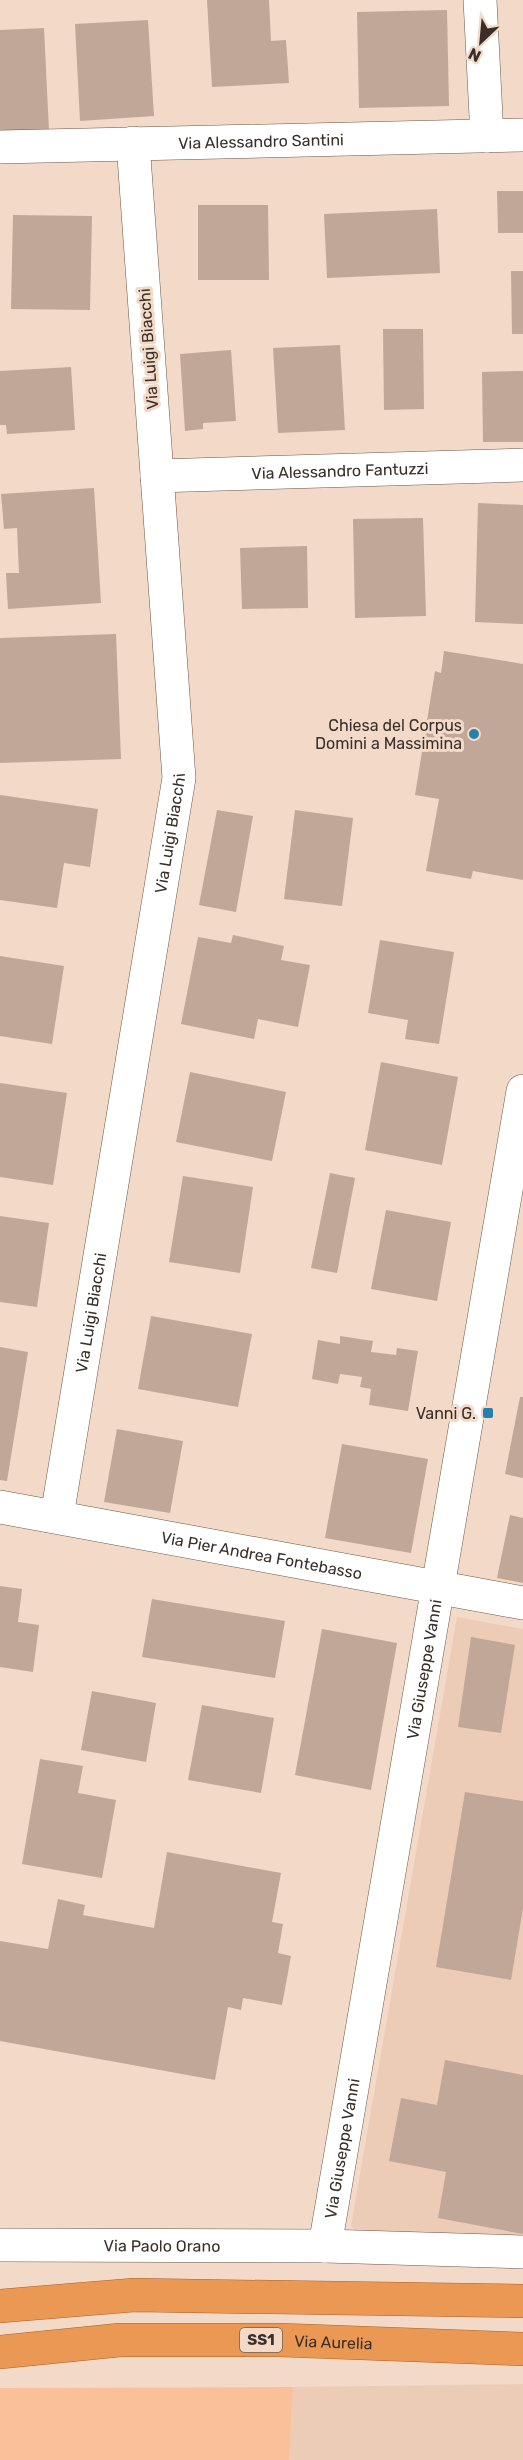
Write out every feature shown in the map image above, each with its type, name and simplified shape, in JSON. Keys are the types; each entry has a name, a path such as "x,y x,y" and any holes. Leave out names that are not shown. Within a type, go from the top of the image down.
{"highway":[{"path":"0,2306 134,2295 523,2301"},
{"name":"Via Aurelia","path":"0,2352 120,2340 280,2340 523,2349"}],"street":[{"path":"480,0 487,136"},
{"name":"Via Alessandro Santini","path":"0,147 523,135"},
{"name":"Via Luigi Biacchi","path":"57,1516 179,778 133,143"},
{"name":"Via Alessandro Fantuzzi","path":"157,477 523,465"},
{"name":"Via Giuseppe Vanni","path":"325,2246 523,1091"},
{"name":"Via Pier Andrea Fontebasso","path":"0,1507 523,1603"},
{"name":"Via Paolo Orano","path":"0,2245 325,2246"},
{"path":"325,2246 523,2252"}],"shaded area":[{"path":"457,1617 523,1629 523,2252 370,2247 351,2226"},
{"path":"523,2384 523,2460 289,2460 293,2387"},
{"path":"293,2387 289,2460 0,2460 0,2388"}],"building":[{"path":"207,0 269,0 271,41 286,40 289,83 212,87"},
{"path":"447,10 449,106 359,108 357,12"},
{"path":"148,20 154,116 80,121 75,24"},
{"path":"44,28 49,131 0,133 0,30"},
{"path":"497,191 523,191 523,233 498,233"},
{"path":"198,205 268,205 269,280 198,280"},
{"path":"437,209 440,273 327,278 324,214"},
{"path":"13,215 92,216 90,310 11,309"},
{"path":"511,271 523,271 523,334 512,334"},
{"path":"383,329 423,329 424,409 384,410"},
{"path":"340,345 345,430 278,433 273,348"},
{"path":"231,350 236,421 203,423 203,429 185,431 180,354"},
{"path":"71,367 75,430 7,434 6,425 0,425 0,371"},
{"path":"523,371 523,442 483,442 482,372"},
{"path":"94,488 101,603 8,609 6,573 19,573 17,528 4,529 1,494"},
{"path":"478,503 523,505 523,624 475,622"},
{"path":"423,518 426,616 355,618 353,519"},
{"path":"307,546 308,608 242,609 240,548"},
{"path":"116,634 121,759 0,763 0,638"},
{"name":"Chiesa del Corpus Domini a Massimina","path":"444,651 523,664 523,880 473,871 471,879 426,871 439,799 415,795 435,671 441,673"},
{"path":"0,795 98,809 90,867 64,863 57,908 0,900"},
{"path":"217,810 253,816 236,912 199,905"},
{"path":"295,810 353,818 342,906 284,899"},
{"path":"233,935 284,946 281,960 310,965 298,1027 258,1019 254,1039 181,1024 198,937 231,943"},
{"path":"380,940 454,952 439,1044 405,1039 408,1020 368,1013"},
{"path":"0,956 64,966 52,1044 0,1036"},
{"path":"381,1062 458,1077 442,1165 365,1150"},
{"path":"190,1072 286,1092 272,1161 176,1142"},
{"path":"0,1083 67,1093 53,1185 0,1177"},
{"path":"330,1173 355,1178 337,1273 311,1268"},
{"path":"183,1176 253,1187 240,1273 169,1262"},
{"path":"386,1210 451,1222 437,1301 371,1289"},
{"path":"0,1216 49,1223 37,1307 0,1302"},
{"path":"151,1316 252,1334 238,1407 138,1389"},
{"path":"340,1336 373,1341 371,1352 396,1355 397,1348 418,1351 408,1411 369,1405 371,1389 360,1387 362,1377 340,1374 338,1384 312,1379 318,1340 340,1344"},
{"path":"0,1347 28,1352 7,1481 0,1480"},
{"path":"520,1397 523,1397 523,1478 505,1474"},
{"path":"117,1429 183,1441 170,1513 104,1502"},
{"path":"342,1444 428,1459 411,1553 325,1538"},
{"path":"510,1515 523,1518 523,1583 497,1578"},
{"path":"0,1586 22,1589 18,1622 39,1625 33,1672 0,1667"},
{"path":"152,1599 285,1621 275,1678 142,1657"},
{"path":"322,1629 397,1643 371,1790 295,1775"},
{"path":"471,1637 515,1645 501,1733 458,1727"},
{"path":"92,1691 156,1703 146,1762 81,1750"},
{"path":"202,1705 274,1718 261,1793 188,1780"},
{"path":"40,1759 83,1766 78,1793 116,1800 102,1878 22,1864"},
{"path":"465,1792 523,1801 523,1908 511,1980 436,1967"},
{"path":"167,1852 281,1873 272,1922 283,1924 278,1953 291,1956 282,2005 243,1998 241,2010 228,2007 215,2080 0,2041 0,1941 48,1949 58,1899 85,1905 83,1915 154,1928"},
{"path":"445,2060 523,2075 523,2234 438,2218 446,2172 389,2161 401,2098 437,2105"}],"place":[{"name":"Chiesa del Corpus Domini a Massimina","path":"474,734"},
{"name":"Vanni G.","path":"488,1413"}]}
